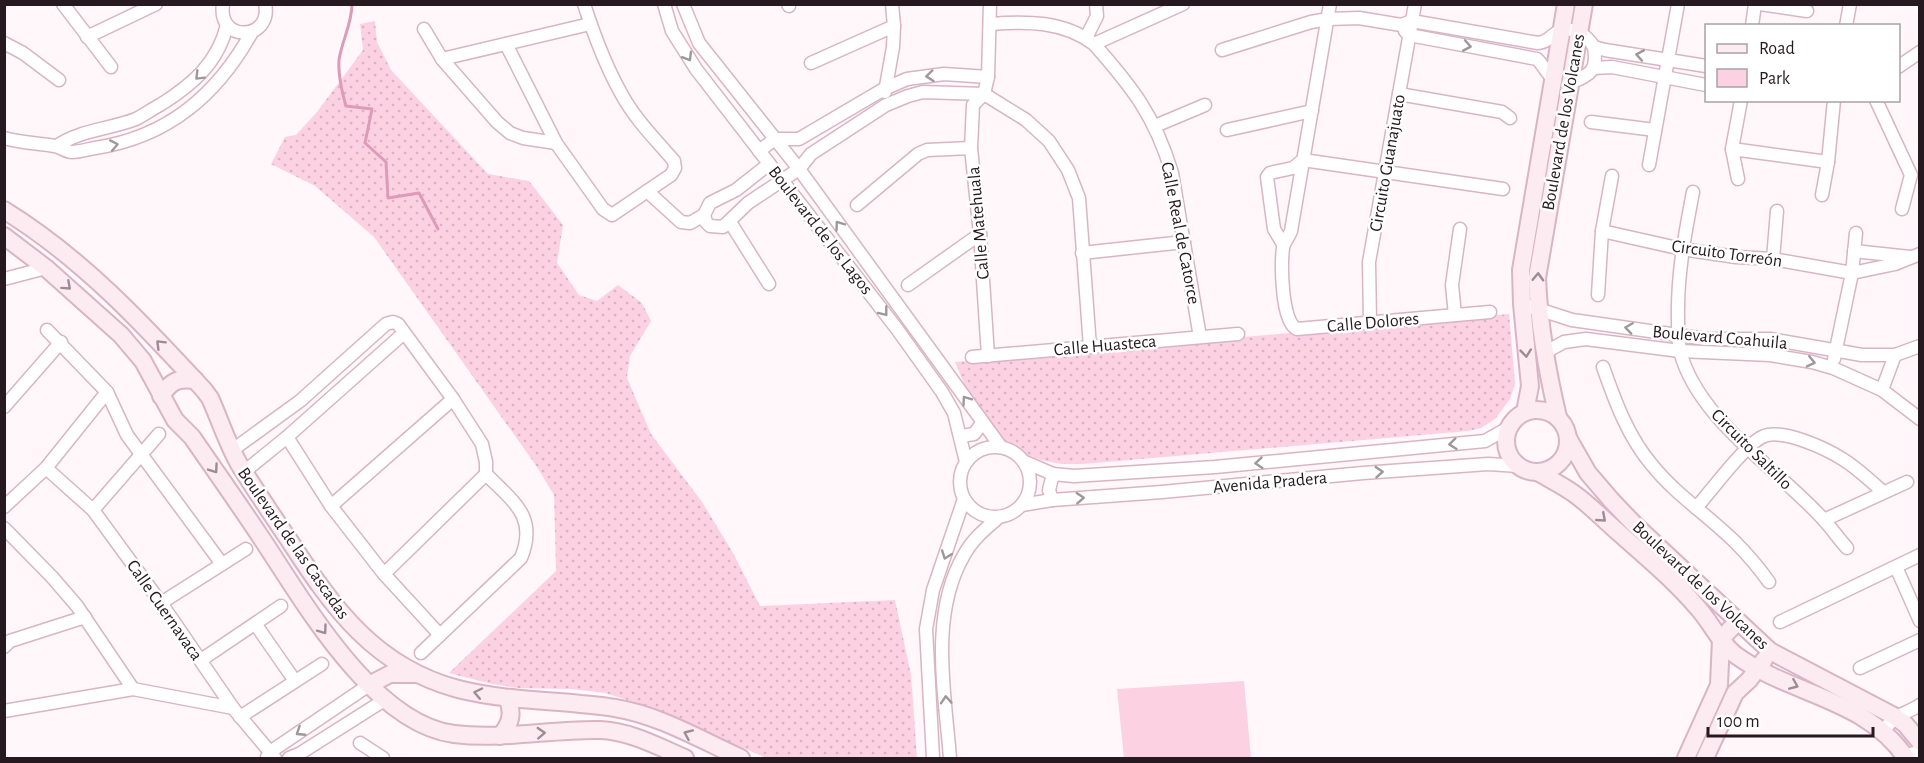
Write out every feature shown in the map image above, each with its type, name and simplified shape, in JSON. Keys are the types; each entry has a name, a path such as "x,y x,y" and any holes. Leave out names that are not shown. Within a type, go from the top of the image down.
{"street":[{"path":"63,4 111,67"},
{"path":"87,37 156,4"},
{"path":"223,4 222,12 227,25 238,33 252,32"},
{"path":"4,138 57,146 70,152 119,144 166,125 204,96 223,77 252,32 264,20 265,4"},
{"path":"506,44 556,143 607,213 612,215 671,175 675,168 674,161 636,117 621,95 590,24 584,4"},
{"name":"Boulevard de los Lagos","path":"664,4 672,31 696,69 897,329 942,392 954,413 966,462"},
{"name":"Boulevard de los Lagos","path":"683,4 699,43 798,169 1001,447"},
{"path":"885,105 885,89 893,47 892,4"},
{"name":"Calle Matehuala","path":"988,356 980,234 971,148 973,105 984,94 988,77 990,4"},
{"path":"1090,41 1097,16 1096,4"},
{"path":"991,24 1020,21 1045,24 1090,41 1182,4"},
{"path":"1330,4 1328,19 1303,160 1291,231 1283,244 1274,229 1267,177 1270,173 1293,168 1303,160 1503,189"},
{"name":"Circuito Guanajuato","path":"1370,322 1369,262 1399,94 1407,27 1415,4"},
{"name":"Boulevard de los Volcanes","path":"1558,417 1544,352 1521,270 1562,81 1570,31 1566,4"},
{"name":"Boulevard de los Volcanes","path":"1570,31 1584,4"},
{"path":"1649,165 1678,4"},
{"path":"1753,24 1758,4 1807,11"},
{"path":"1846,24 1850,4"},
{"path":"1222,50 1311,22 1359,18 1407,27 1541,62"},
{"path":"442,59 590,24"},
{"path":"57,146 69,138 137,118 174,96 201,75 220,48 227,25"},
{"path":"811,63 894,26"},
{"path":"1407,27 1546,42"},
{"path":"424,29 442,59 497,122 510,133 523,138 556,143"},
{"path":"1570,31 1588,37 1594,46 1596,58 1593,68 1586,77 1562,81 1544,71 1541,62 1542,51 1546,42 1555,34 1570,31"},
{"name":"Calle Real de Catorce","path":"1090,41 1136,93 1164,147 1172,173 1200,337"},
{"path":"4,43 23,53 59,80"},
{"path":"1594,46 1705,66"},
{"path":"1900,66 1920,52"},
{"path":"1593,68 1612,67 1705,85"},
{"path":"759,151 775,139 799,139 885,89 907,79 944,74 988,77"},
{"path":"704,215 710,226 723,227 748,203 798,169 810,154 885,105 923,92 984,94 1026,120 1049,141 1068,170 1079,198 1090,346"},
{"path":"1399,94 1502,112 1510,118"},
{"path":"1738,179 1732,149 1741,102"},
{"path":"1822,195 1834,102"},
{"path":"1877,102 1916,173 1902,209"},
{"path":"1155,126 1205,105"},
{"path":"1227,130 1312,111"},
{"path":"137,118 144,135"},
{"path":"834,119 843,133"},
{"path":"1591,122 1655,130"},
{"path":"799,139 810,154"},
{"path":"857,205 918,154 934,149 971,148"},
{"path":"1732,149 1828,162"},
{"path":"647,191 681,222 690,223 704,215 710,203 718,197 736,190 769,164"},
{"path":"1598,295 1602,231 1612,176"},
{"name":"Circuito Saltillo","path":"1693,192 1682,249 1678,297 1680,351 1697,388 1709,406 1824,520 1847,549"},
{"name":"Boulevard de las Cascadas","path":"4,210 62,249 97,279 195,380 210,398 244,472 335,607 354,629 376,648 420,675 455,688 508,699 617,708 652,718 741,759"},
{"path":"1773,259 1777,211"},
{"path":"730,222 769,284"},
{"path":"1455,315 1452,285 1460,229"},
{"name":"Circuito Torreón","path":"1602,231 1682,249 1736,257 1773,259 1852,273"},
{"path":"1833,368 1852,273 1856,233"},
{"path":"908,285 980,234"},
{"path":"1082,253 1184,242"},
{"name":"Boulevard de las Cascadas","path":"7,243 46,268 121,335 143,361 175,420 192,437 323,630 369,685 386,699 431,728 450,734 500,736 601,730 626,734 686,759"},
{"name":"Calle Dolores","path":"1283,244 1284,298 1288,321 1292,327 1297,329 1490,312"},
{"path":"1854,251 1915,256"},
{"path":"1852,273 1895,264 1915,256"},
{"path":"4,279 46,268"},
{"name":"Boulevard de los Volcanes","path":"1525,412 1530,386 1530,307"},
{"name":"Boulevard Coahuila","path":"1530,307 1563,318 1678,336 1706,339 1770,339 1862,355 1895,355 1920,346"},
{"path":"1563,318 1564,342"},
{"path":"233,452 300,401 386,324 393,322 398,324 453,399 482,444 486,474 521,510 526,522 526,543 521,558 421,653"},
{"path":"47,330 107,392 127,435 222,564"},
{"path":"244,472 404,333"},
{"name":"Calle Huasteca","path":"972,357 1238,334"},
{"name":"Boulevard Coahuila","path":"1544,352 1564,342 1594,339 1680,351 1770,355 1812,362 1833,368 1882,390 1920,418"},
{"path":"4,407 61,342"},
{"path":"1882,390 1895,355"},
{"path":"1603,367 1616,402 1638,446 1666,481 1735,542 1754,561 1769,582"},
{"path":"161,396 174,380 181,378 195,380"},
{"path":"1530,386 1551,387"},
{"path":"4,507 46,468 107,392"},
{"path":"331,506 453,399"},
{"path":"300,401 311,415"},
{"path":"1542,410 1558,417 1563,423 1568,438 1568,448 1564,457 1548,470 1538,472 1524,470 1513,460 1506,445 1508,428 1525,412 1542,410"},
{"path":"192,437 208,433 218,418"},
{"path":"961,436 974,434 982,423"},
{"name":"Avenida Pradera","path":"1025,462 1053,474 1074,476 1215,467 1485,441 1508,428"},
{"path":"93,510 159,434"},
{"path":"1696,508 1748,447 1761,437 1772,434 1784,435 1829,451 1844,460 1883,492"},
{"path":"287,437 331,506 384,574 440,635"},
{"name":"Boulevard de los Volcanes","path":"1568,438 1588,473 1634,524 1770,651 1894,717 1905,724 1920,742"},
{"path":"1485,441 1488,464"},
{"path":"933,759 926,629 933,590 964,500 960,481 966,462 981,449 1001,447 1018,455 1025,462 1030,472 1031,484 1022,505 1011,514 998,518 975,538 956,572 945,611 944,664 950,759"},
{"path":"1338,456 1339,475"},
{"name":"Avenida Pradera","path":"1022,505 1052,500 1339,475 1488,464 1519,466"},
{"path":"1215,467 1216,486"},
{"name":"Calle Cuernavaca","path":"46,468 93,510 237,713 271,756"},
{"name":"Boulevard de los Volcanes","path":"1538,472 1573,493 1662,571 1698,608 1735,655 1758,670 1843,706 1867,719 1910,755"},
{"path":"1573,493 1588,473"},
{"path":"384,574 486,474"},
{"path":"1052,500 1049,490 1053,474"},
{"path":"1824,520 1907,482"},
{"path":"964,500 978,513 998,518"},
{"path":"4,528 52,577 85,617 133,689"},
{"path":"955,529 967,531 975,538"},
{"path":"161,603 246,549"},
{"path":"1780,622 1920,555"},
{"path":"1896,567 1920,621"},
{"path":"201,660 281,606"},
{"path":"6,641 85,617"},
{"path":"1686,758 1719,685 1721,639 1737,622"},
{"path":"256,625 295,681"},
{"path":"1860,668 1920,640"},
{"path":"1705,759 1735,693 1758,670 1770,651"},
{"path":"4,711 133,689 237,713 322,664"},
{"path":"271,756 369,685 390,674 420,675"},
{"path":"1719,685 1735,693"},
{"path":"289,759 386,699"},
{"path":"500,736 511,719 508,699"},
{"path":"1884,733 1894,717 1918,708"},
{"path":"324,717 335,731"},
{"path":"360,742 382,759"}],"green space":[{"path":"375,21 377,42 391,70 488,174 529,181 563,225 557,263 579,295 597,301 618,285 642,303 651,321 630,356 627,378 651,434 702,502 733,553 760,606 895,600 911,675 917,758 766,758 650,707 605,693 572,689 518,688 449,673 556,571 554,495 537,467 374,237 315,186 271,164 285,137 296,135 317,112 363,50 360,24"},
{"path":"1509,314 1515,384 1510,399 1495,419 1481,428 1468,431 1061,464 1023,453 1004,441 973,405 955,362"},
{"path":"1244,681 1251,758 1124,758 1117,689"}],"waterway":[{"path":"352,4 339,60 346,106 372,109 365,143 386,162 388,198 419,193 438,229"}]}
